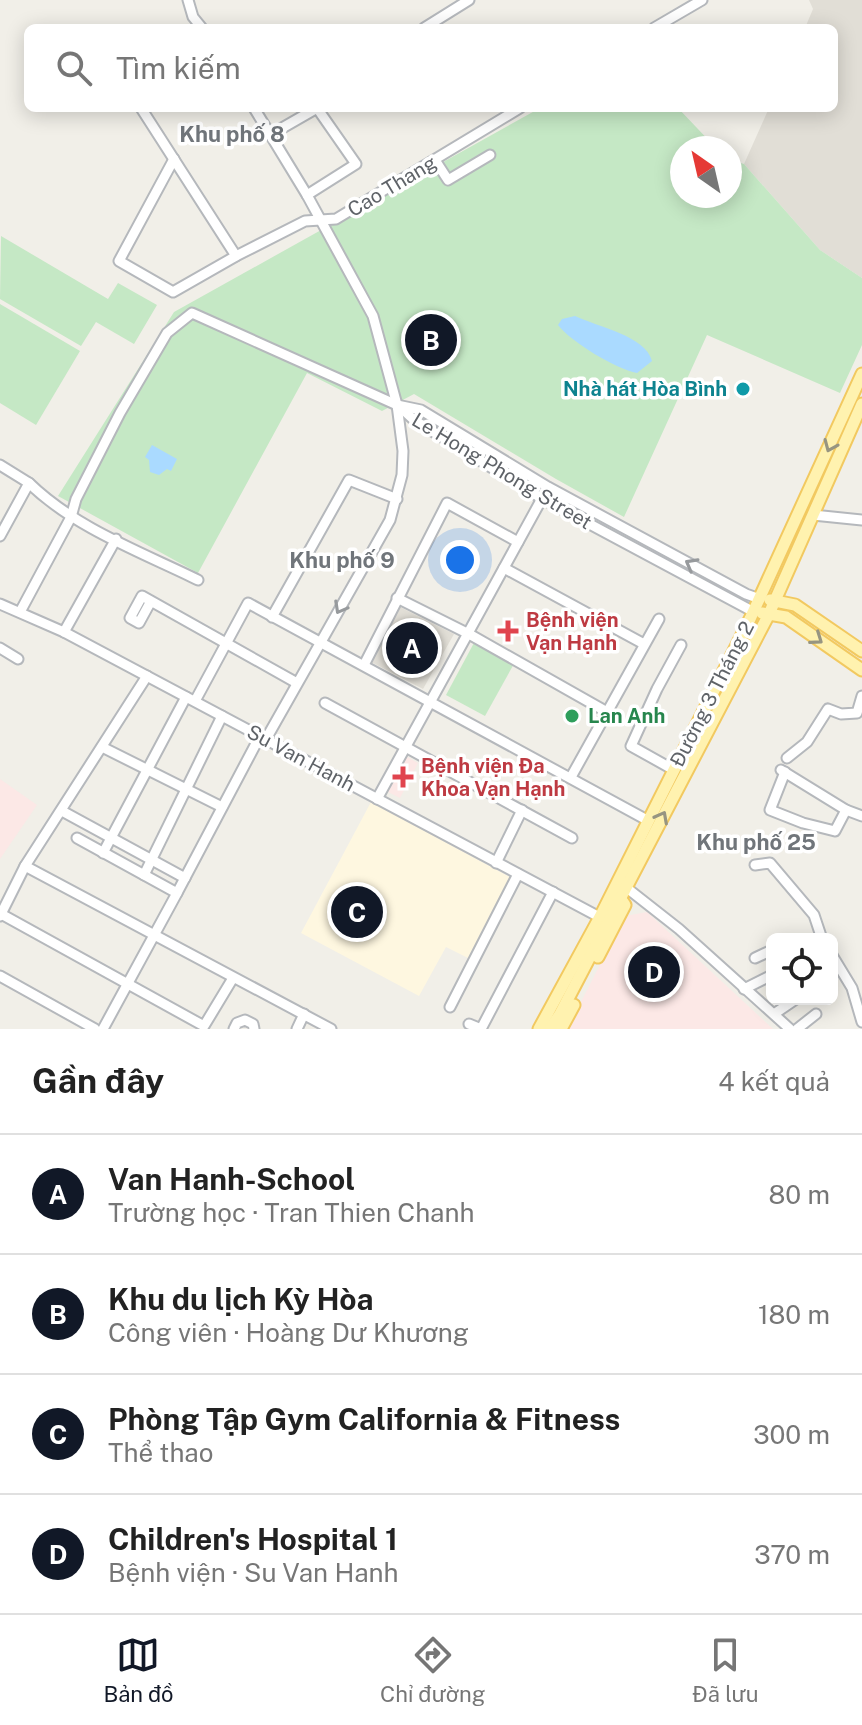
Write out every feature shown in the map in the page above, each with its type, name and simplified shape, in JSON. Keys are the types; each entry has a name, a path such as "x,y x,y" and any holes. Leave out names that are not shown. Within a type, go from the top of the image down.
{"main road":[{"name":"Đường 3 Tháng 2","path":"561,1029 647,820 754,612 862,374"},
{"path":"813,515 862,404"},
{"name":"Đường 3 Tháng 2","path":"550,1029 556,1011 620,898 623,884 631,877 769,614 813,515"},
{"name":"Le Hong Phong Street","path":"760,599 795,605 862,651"},
{"name":"Le Hong Phong Street","path":"754,612 786,617 862,670"},
{"name":"Đường 3 Tháng 2","path":"539,1029 556,1011 571,1002"}],"street":[{"path":"188,0 199,24"},
{"path":"430,24 469,0"},
{"path":"661,24 702,0"},
{"path":"144,112 236,256"},
{"path":"103,1029 222,807 321,643 390,520 397,499 403,451 397,405 373,316 307,195 256,112"},
{"path":"270,135 310,112"},
{"path":"307,195 356,164 320,112"},
{"name":"Cao Thang","path":"174,159 119,261 173,292 305,221 336,219 513,112"},
{"path":"435,160 448,180 490,155"},
{"path":"20,612 71,517 76,499 120,413 167,333 192,313 397,405"},
{"name":"Le Hong Phong Street","path":"397,405 421,410 548,487 760,599"},
{"name":"Le Hong Phong Street","path":"397,405 414,420 541,498 754,612"},
{"path":"0,465 29,483 71,517 198,580"},
{"path":"272,617 349,480 397,499"},
{"path":"0,536 29,483"},
{"path":"377,799 548,487"},
{"path":"364,665 447,503 518,542"},
{"path":"813,515 862,520"},
{"path":"64,632 116,539"},
{"path":"504,568 644,644"},
{"path":"397,598 469,634 607,712"},
{"path":"151,601 297,683"},
{"path":"103,853 147,770 227,644 248,603 647,820"},
{"name":"Su Van Hanh","path":"1,606 64,632 607,921"},
{"path":"571,777 659,619"},
{"path":"674,770 631,746 681,645"},
{"path":"0,648 18,659"},
{"path":"147,676 25,866 1,915 204,1026 233,978"},
{"path":"787,758 807,742 828,709 841,714 857,713 862,696"},
{"path":"325,703 572,838"},
{"path":"144,875 222,716"},
{"path":"102,747 222,807"},
{"path":"846,810 835,831 770,810 783,771 846,810 862,816"},
{"path":"496,863 522,810"},
{"path":"62,811 185,878"},
{"path":"77,838 177,893"},
{"path":"755,865 770,863 814,915 820,933"},
{"path":"25,866 331,1029"},
{"path":"450,1007 518,874"},
{"path":"623,884 679,929 790,1029"},
{"path":"469,1024 481,1029 553,892"},
{"path":"755,958 766,953"},
{"path":"838,965 852,988 862,1022"},
{"path":"0,976 95,1029"},
{"path":"744,989 766,978"},
{"path":"774,1014 787,1005"},
{"path":"297,1029 304,1014"},
{"path":"797,1029 816,1014"},
{"path":"234,1029 237,1023 245,1020 253,1024 254,1029"}],"shaded area":[{"path":"809,0 862,0 862,278 820,250 744,164 767,112 838,112 838,24 807,24 813,9"},
{"path":"398,606 454,634 423,689 371,662"},
{"name":"Bệnh viện Đa Khoa Vạn Hạnh","path":"407,757 418,763 400,798 388,792"},
{"path":"0,779 37,805 0,859"},
{"path":"371,802 513,879 470,959 446,947 419,996 301,933"},
{"path":"647,912 773,1029 567,1029 625,916"}],"green space":[{"path":"533,112 682,112 705,136 670,136 670,208 742,208 744,164 820,250 862,278 862,345 840,393 707,335 624,517 414,394 382,411 307,373 198,573 58,496 174,312"},
{"path":"1,236 108,299 118,283 157,305 134,344 96,322 81,346 0,299"},
{"path":"0,304 80,351 36,425 0,403"},
{"path":"475,641 515,662 485,716 446,695"}],"water":[{"path":"575,316 631,339 648,352 652,361 637,373 594,354 558,325 562,319"},
{"path":"152,445 177,459 171,471 167,469 159,475 150,472 149,460 145,457"}],"place":[{"name":"Khu du lịch Kỳ Hòa","path":"431,340"},
{"name":"Nhà hát Hòa Bình","path":"743,389"},
{"name":"Bệnh viện Vạn Hạnh","path":"508,631"},
{"name":"Van Hanh-School","path":"412,648"},
{"name":"Lan Anh","path":"572,716"},
{"name":"Bệnh viện Đa Khoa Vạn Hạnh","path":"403,777"},
{"name":"Phòng Tập Gym California & Fitness","path":"357,912"},
{"name":"Children's Hospital 1","path":"654,972"}],"district":[{"name":"Khu phố 8","path":"232,134"},
{"name":"Khu phố 9","path":"342,560"},
{"name":"Khu phố 25","path":"756,842"}]}
